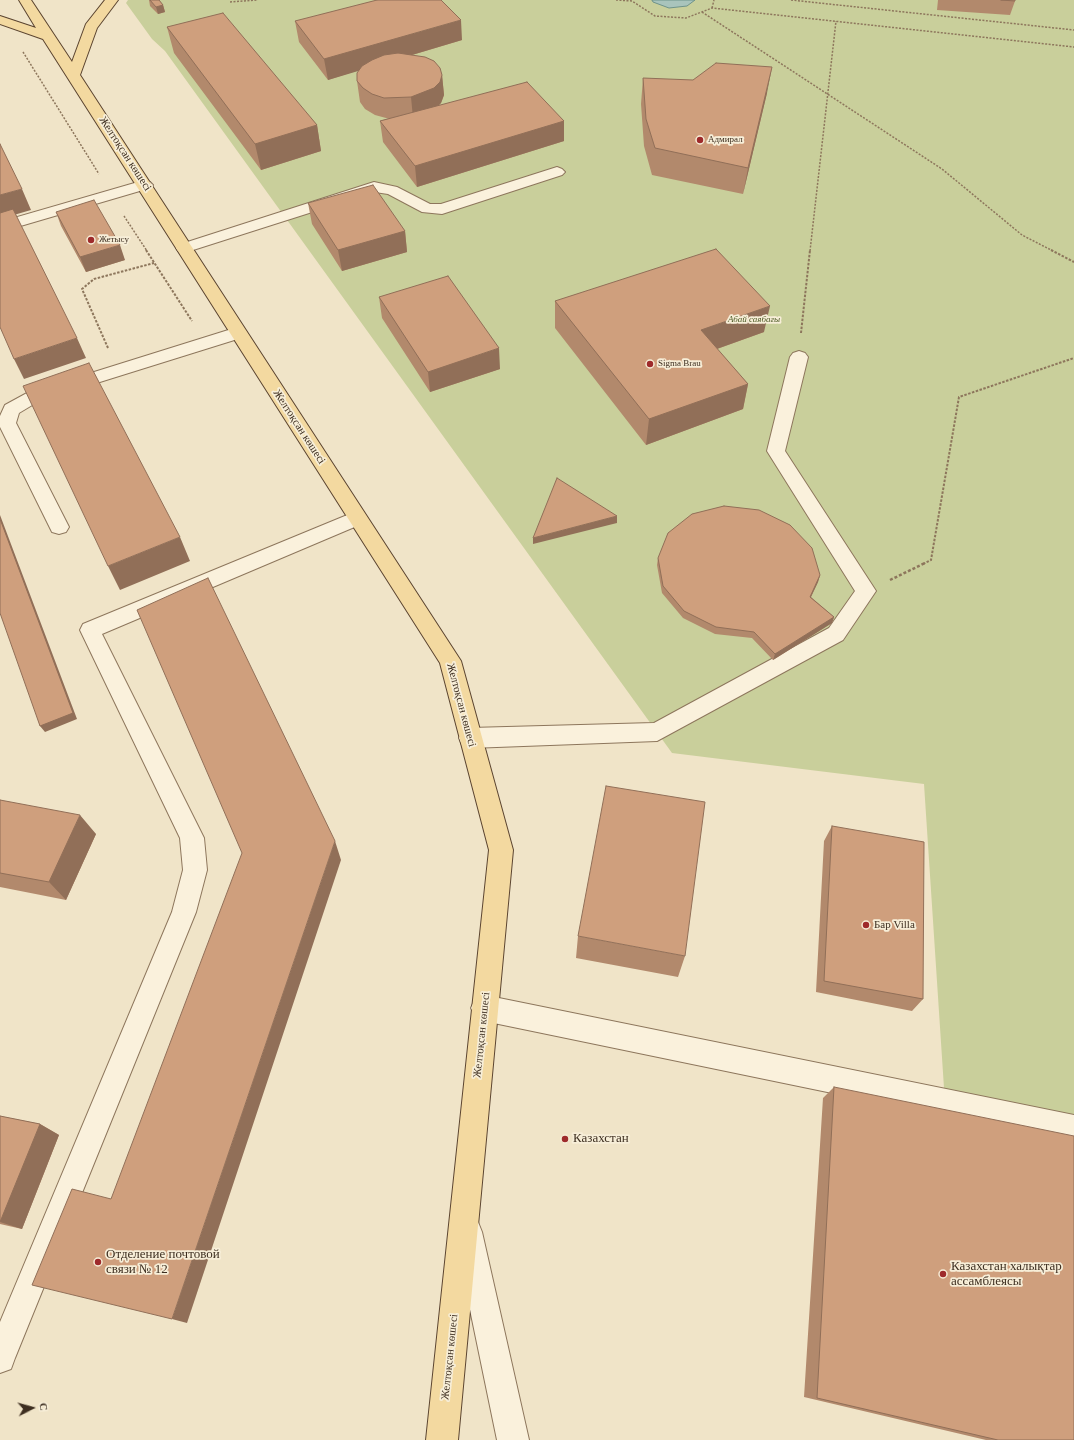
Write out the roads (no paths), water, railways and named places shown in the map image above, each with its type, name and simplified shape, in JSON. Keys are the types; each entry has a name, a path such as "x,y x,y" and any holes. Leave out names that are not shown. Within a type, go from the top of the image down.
{"main road":[{"name":"Желтоқсан көшесі","path":"25,0 450,661 501,850 442,1440"},
{"path":"74,74 91,27 112,0"},
{"path":"0,20 48,36"}],"street":[{"path":"184,248 374,187 392,190 427,209 442,209 557,172"},
{"path":"0,227 145,185"},
{"path":"59,527 7,423 11,408 33,397 207,344 238,333"},
{"path":"470,738 658,732 836,634 866,592 776,451 799,357"},
{"path":"0,1358 184,912 195,870 192,838 90,630 357,518"},
{"path":"484,1008 1074,1129"},
{"path":"464,1214 513,1440"}],"water":[{"path":"652,0 695,0 687,6 669,8 653,2"}],"place":[{"name":"Адмирал","path":"700,140"},
{"name":"Жетысу","path":"91,240"},
{"name":"Sigma Brau","path":"650,364"},
{"name":"Бар Villa","path":"866,925"},
{"name":"Казахстан","path":"565,1139"},
{"name":"Отделение почтовой связи № 12","path":"98,1262"},
{"name":"Казахстан халықтар ассамблеясы","path":"943,1274"}],"park label":[{"name":"Абай саябағы","path":"754,320"}]}
